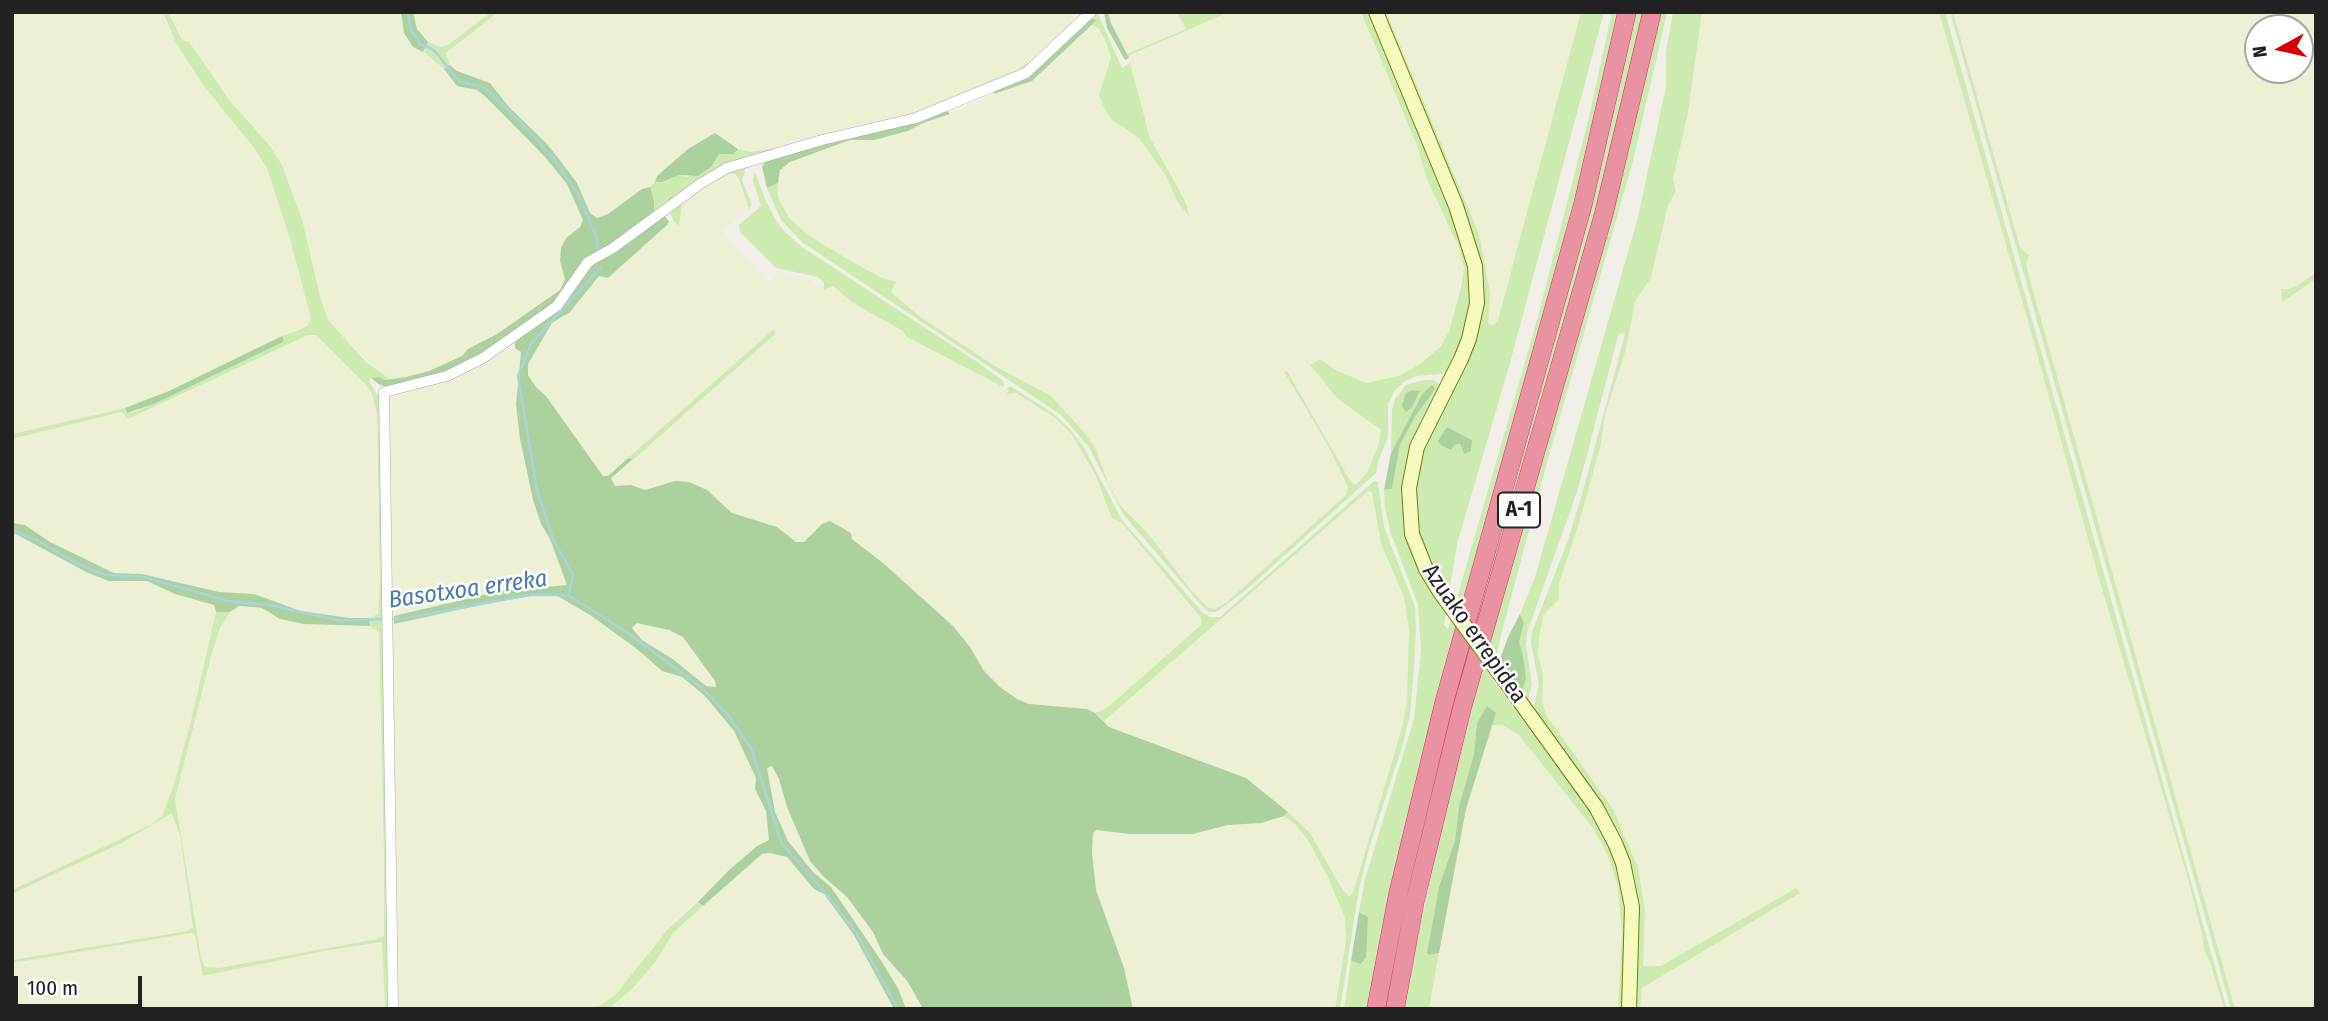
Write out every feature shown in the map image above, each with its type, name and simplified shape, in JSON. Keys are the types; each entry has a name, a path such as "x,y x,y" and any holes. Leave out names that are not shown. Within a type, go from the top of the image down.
{"highway":[{"name":"A-1","path":"1376,1009 1406,857 1444,703 1583,204 1627,12"},
{"name":"A-1","path":"1395,1009 1415,901 1462,708 1604,213 1651,12"}],"street":[{"path":"393,1009 384,392 447,376 483,358 557,306 588,262 613,248 727,167 822,140 916,118 1026,73 1091,12"},
{"name":"Azuako errepidea","path":"1376,12 1456,206 1475,266 1477,303 1469,339 1417,447 1409,488 1412,534 1426,569 1440,592 1595,807 1615,843 1623,863 1632,907 1629,1009"}],"green space":[{"path":"12,12 163,12 176,43 204,86 267,168 307,302 311,318 308,325 169,391 125,408 12,434"},
{"path":"163,12 168,12 182,40 189,42 230,101 270,146 282,165 302,219 328,320 366,362 390,379 377,377 369,381 380,399 390,1009 385,1009 382,942 203,976 195,936 192,933 12,963 12,960 188,931 193,927 180,835 172,814 122,843 12,894 12,890 150,825 162,816 174,784 191,721 216,612 230,612 220,628 212,653 175,799 201,957 205,967 219,968 384,936 379,632 370,626 369,618 378,614 380,581 377,414 372,394 365,384 316,335 308,335 128,419 122,412 12,439 12,434 125,408 127,413 134,412 154,404 281,343 284,340 282,336 308,325 311,318 267,168 204,86 176,43"},
{"path":"168,12 401,12 413,47 428,54 457,86 477,90 487,98 545,157 567,184 583,220 580,227 566,238 560,261 565,279 560,290 497,334 468,349 462,356 429,371 406,377 390,379 380,373 328,320 292,188 282,165 270,146 182,40"},
{"path":"401,12 413,12 417,29 428,42 423,52 413,47 404,33"},
{"path":"413,12 491,12 448,45 440,47 428,42 417,29"},
{"path":"491,12 498,12 446,53 450,65 444,69 424,52 428,42 440,47 448,45"},
{"path":"498,12 1084,12 1028,64 908,115 751,152 728,143 715,133 688,150 658,176 650,187 642,189 608,214 597,218 590,213 577,183 490,83 457,71 446,58 446,54 457,43"},
{"path":"1097,12 1122,68 1130,63 1150,138 1187,206 1189,216 1177,201 1166,176 1139,138 1111,119 1105,109 1099,95 1111,57 1099,29 1093,25 1097,20 1089,18"},
{"path":"1104,12 1108,12 1129,58 1125,60 1107,28"},
{"path":"1108,12 1177,12 1186,29 1127,54"},
{"path":"1177,12 1229,12 1128,56 1127,54 1186,29"},
{"path":"1229,12 1361,12 1418,148 1426,177 1459,248 1464,268 1449,332 1441,346 1419,365 1399,376 1366,383 1336,370 1320,359 1381,430 1367,474 1356,486 1351,482 1287,371 1295,394 1326,442 1348,487 1346,495 1216,609 1207,607 1189,588 1151,537 1120,505 1084,432 1051,396 995,366 919,316 890,292 896,282 882,278 808,235 789,218 778,197 778,183 780,170 790,162 850,140 874,140 908,131 994,94 1032,81 1093,25 1099,29 1111,57 1099,95 1111,119 1139,138 1166,176 1177,201 1187,206 1150,138 1128,56"},
{"path":"1361,12 1369,12 1453,213 1469,269 1469,314 1462,341 1447,371 1442,374 1417,376 1405,381 1395,390 1388,404 1388,437 1376,473 1245,591 1216,612 1209,612 1201,605 1123,514 1089,447 1061,415 802,242 781,220 767,188 778,183 778,197 789,218 808,235 882,278 896,282 891,292 919,316 995,366 1051,396 1096,449 1108,483 1120,505 1151,537 1189,588 1207,607 1215,609 1227,602 1346,495 1348,487 1326,442 1284,372 1287,371 1351,482 1356,485 1367,473 1378,446 1381,430 1337,398 1310,365 1320,359 1336,370 1366,383 1399,376 1419,365 1441,346 1449,332 1461,287 1464,268 1459,248 1426,177 1418,148"},
{"path":"1381,12 1386,12 1479,234 1490,293 1488,324 1494,325 1498,320 1581,12 1604,12 1510,363 1457,544 1444,625 1448,629 1537,320 1588,121 1612,12 1620,12 1595,122 1419,766 1388,898 1367,1009 1344,1009 1351,961 1361,964 1364,914 1359,912 1365,879 1414,719 1421,650 1418,605 1391,534 1384,490 1392,489 1400,445 1416,415 1391,453 1392,410 1395,399 1406,385 1433,380 1441,385 1423,416 1409,449 1403,476 1405,527 1426,558 1418,529 1414,489 1423,448 1468,358 1482,271 1479,253","holes":["1447,427 1472,440 1464,454 1460,444 1454,445"]},
{"path":"1386,12 1581,12 1498,320 1494,325 1488,325 1490,293 1479,234"},
{"path":"1633,12 1645,12 1621,123 1389,1009 1383,1009 1427,797"},
{"path":"1660,12 1667,12 1633,161 1548,459 1500,639 1493,680 1587,805 1608,838 1625,893 1627,925 1624,1009 1618,1009 1622,933 1618,887 1608,856 1592,827 1519,735 1502,725 1492,725 1496,713 1477,723 1474,754 1459,806 1455,840 1439,887 1430,955 1439,953 1429,1009 1403,1009 1446,805 1482,667 1603,248"},
{"path":"1673,12 1702,12 1688,113 1673,179 1676,191 1668,205 1651,278 1635,301 1626,349 1605,415 1601,444 1559,583 1559,599 1544,614 1538,654 1543,674 1542,702 1547,716 1613,809 1638,868 1645,910 1643,966 1661,966 1796,888 1800,893 1642,988 1640,1009 1635,1009 1630,866 1537,716 1534,706 1539,685 1531,643 1532,632 1568,540 1583,491 1625,334 1620,333 1618,336 1578,489 1527,633 1532,685 1528,699 1525,700 1521,694 1519,642 1524,623 1520,614 1535,577 1638,217 1666,87 1666,52"},
{"path":"1702,12 1939,12 2097,572 2188,879 2204,949 2224,1009 1640,1009 1642,988 1800,893 1728,928 1661,966 1643,966 1645,910 1613,809 1547,716 1542,702 1543,674 1538,654 1544,614 1559,599 1559,583 1601,444 1605,415 1626,349 1635,301 1651,278 1668,205 1676,191 1673,179 1688,113"},
{"path":"1939,12 1945,12 2227,1009 2224,1009 2204,949 2188,879 2097,572"},
{"path":"1950,12 1953,12 2020,247 2029,256 2026,264 2030,280 2235,1009 2231,1009"},
{"path":"1953,12 2316,12 2316,273 2296,286 2281,289 2282,301 2316,279 2316,1009 2235,1009 2030,280 2026,264 2029,256 2020,247"},
{"path":"1089,18 1097,20 1032,81 994,94 993,87 1023,76"},
{"path":"1041,54 1021,70 905,118 729,163 714,170 654,213 650,187 655,182 663,182 680,175 687,177 711,167 719,154 733,153 738,149 751,152 780,147 907,115 1018,69"},
{"path":"450,65 457,71 490,83 562,163 577,183 590,213 597,218 608,214 642,189 650,187 654,213 617,242 590,257 557,302 487,351 454,369 389,387 380,385 371,378 385,380 406,377 429,371 462,356 468,349 497,334 560,290 565,279 560,261 561,248 566,238 580,227 583,220 567,184 545,157 487,98 477,90 457,86 444,69"},
{"path":"945,109 950,114 908,131 874,140 850,140 790,162 780,170 778,183 767,188 762,167 766,160"},
{"path":"715,133 738,149 733,154 719,154 711,167 698,176 680,175 655,182 657,176 688,149"},
{"path":"743,164 745,171 742,180 752,205 749,209 739,179 735,174 730,174 719,177 685,200 679,226 673,220 670,212 672,206 723,170"},
{"path":"755,172 775,219 802,247 976,361 1002,380 1003,387 907,337 903,331 853,303 833,286 824,290 824,283 818,277 776,268 740,232 739,225 761,206 753,181"},
{"path":"735,174 749,209 721,231 770,282 778,274 810,280 824,290 833,286 853,303 1009,391 1007,393 1016,393 1054,417 1081,447 1112,518 1122,523 1201,618 1201,625 1107,708 1095,713 1087,709 1029,704 1017,699 984,671 953,626 852,539 851,533 831,521 822,524 803,542 795,542 777,527 732,513 723,503 659,486 645,490 631,485 615,486 611,478 774,334 774,330 608,476 603,476 546,396 536,387 528,375 528,364 553,323 570,312 599,276 614,273 669,222 673,220 678,225 685,200 719,177"},
{"path":"663,213 669,222 608,278 599,276 570,312 552,323 528,364 528,375 536,387 546,396 603,476 608,476 628,458 633,459 611,478 615,486 631,485 645,490 675,481 689,482 707,490 732,513 777,527 796,542 804,542 822,524 830,521 851,533 852,539 953,626 984,671 1017,699 1029,704 1087,709 1109,727 1246,778 1288,812 1284,816 1261,823 1228,825 1193,834 1130,834 1096,830 1093,833 1096,890 1124,968 1133,1009 923,1009 908,982 883,954 873,932 847,897 810,861 787,807 779,779 772,766 767,768 775,812 788,841 813,872 831,887 880,959 898,988 906,1009 894,1009 854,935 824,894 814,889 787,857 762,854 703,906 698,902 728,871 757,846 769,840 766,811 755,789 756,778 734,731 705,696 682,677 662,671 590,615 556,595 544,594 489,603 394,624 394,616 500,591 567,585 533,500 516,405 521,352 515,348 515,344 517,338 562,304 587,270","holes":["637,623 669,630 683,637 715,681 716,687 706,686 674,660 642,640 632,628"]},
{"path":"2316,273 2316,279 2282,302 2281,289 2296,286"},
{"path":"774,329 775,334 634,459 628,458"},
{"path":"308,335 316,335 342,358 365,384 376,403 380,581 378,615 369,618 328,616 301,611 254,594 219,592 142,574 114,573 50,542 25,525 12,523 12,439 123,412 128,419"},
{"path":"282,336 284,340 281,343 154,404 127,413 125,408 169,391"},
{"path":"515,348 521,352 516,405 520,439 533,500 567,585 500,591 397,615 393,608 389,424 394,397 401,392 456,377 506,349"},
{"path":"1432,385 1435,388 1432,394 1416,415 1400,445 1392,489 1384,490 1391,453 1423,393"},
{"path":"1010,386 1053,413 1069,428 1083,446 1122,520 1202,612 1210,617 1220,617 1374,481 1378,482 1384,527 1415,607 1414,670 1410,715 1402,747 1369,848 1359,889 1340,1009 1335,1009 1346,941 1345,918 1328,877 1309,842 1297,826 1284,816 1288,812 1310,833 1343,890 1349,896 1353,893 1403,724 1407,701 1409,629 1404,597 1381,544 1372,492 1368,491 1104,721 1095,713 1107,708 1201,625 1201,618 1122,523 1112,518 1095,474 1071,433 1054,417 1016,393 1006,394 1009,391 1006,389"},
{"path":"1420,391 1412,407 1406,412 1402,406 1404,398 1406,393"},
{"path":"1447,427 1472,440 1471,451 1464,454 1460,444 1454,445 1451,450 1442,446 1438,441"},
{"path":"1368,491 1372,492 1381,544 1404,597 1409,629 1407,701 1403,724 1353,893 1349,896 1310,833 1288,812 1226,770 1109,727 1104,721"},
{"path":"12,523 25,525 50,542 114,573 142,574 219,592 254,594 301,611 369,618 370,626 304,624 280,619 262,608 253,607 239,606 230,612 216,612 214,605 175,594 147,581 109,581 88,573 12,532"},
{"path":"12,532 88,573 109,581 147,580 175,594 215,605 216,612 191,721 174,784 162,816 150,825 12,890"},
{"path":"544,594 556,595 590,615 662,671 681,677 705,696 734,731 748,758 756,778 755,789 766,811 769,840 757,846 728,871 668,928 616,994 595,1009 399,1009 394,786 394,624"},
{"path":"239,606 262,608 281,619 370,626 379,631 384,936 219,968 205,967 201,957 175,799 220,628 230,612"},
{"path":"1520,614 1524,623 1519,642 1526,678 1521,694 1499,662"},
{"path":"637,623 669,630 683,637 716,687 706,686 674,660 642,640 632,628"},
{"path":"1487,706 1496,713 1466,809 1439,953 1430,955 1427,953 1439,887 1455,840 1459,806 1474,754 1477,723"},
{"path":"1492,725 1502,725 1519,735 1592,827 1608,856 1618,887 1622,933 1618,1009 1429,1009 1466,809"},
{"path":"772,766 798,831 823,876 847,897 873,932 883,954 908,982 923,1009 906,1009 898,988 831,887 813,872 788,841 775,812 766,768"},
{"path":"172,814 180,835 194,927 188,931 12,960 12,894 122,843"},
{"path":"1284,816 1297,826 1309,842 1328,877 1345,918 1346,941 1335,1009 1133,1009 1096,890 1093,833 1096,830 1130,834 1193,834 1228,825 1261,823"},
{"path":"762,854 787,857 814,889 824,894 854,935 894,1009 609,1009 656,961 673,933 752,861"},
{"path":"698,902 703,906 673,933 656,961 632,989 609,1009 595,1009 616,994 668,929"},
{"path":"1359,912 1368,917 1366,957 1361,964 1351,961"},
{"path":"193,933 203,976 382,942 385,1009 12,1009 12,963"}],"waterway":[{"path":"408,12 410,27 420,44 434,50 459,81 485,88 555,160 578,194 596,236 598,250"},
{"path":"569,593 573,575 553,539 537,490 518,376 531,344 600,268"},
{"name":"Basotxoa erreka","path":"12,530 105,575 143,577 228,601 269,605 342,621 385,619"},
{"name":"Basotxoa erreka","path":"392,619 529,595 568,595 622,629 701,687 728,715 751,748 782,844 857,934 898,1009"}]}
